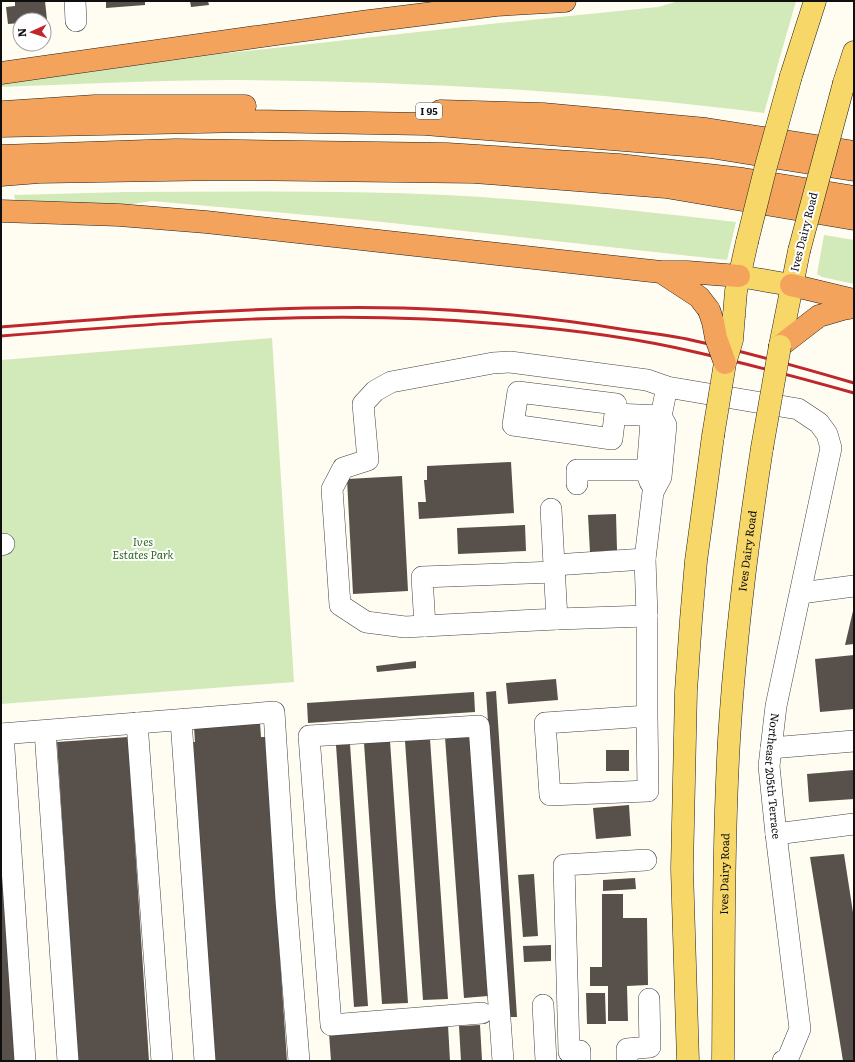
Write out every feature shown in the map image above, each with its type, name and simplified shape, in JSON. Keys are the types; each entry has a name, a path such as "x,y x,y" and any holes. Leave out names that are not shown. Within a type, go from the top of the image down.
{"highway":[{"path":"1,73 502,3 565,1"},
{"name":"I 95","path":"1,112 95,106 258,106 543,114 706,130 854,152"},
{"path":"1,126 247,121 425,124 710,147 854,170"},
{"path":"1,156 176,150 447,154 634,167 743,178 854,197"},
{"path":"1,175 39,172 225,169 474,172 666,187 854,219"},
{"path":"1,211 119,216 206,222 662,272 687,272 739,276"},
{"path":"662,272 699,297 709,310 716,338 725,363"},
{"path":"791,285 854,300"},
{"path":"781,336 811,323 819,316 854,307"}],"main road":[{"path":"688,1061 682,869 686,691 696,562 725,363 732,340 739,276 766,166 791,76 815,1"},
{"name":"Ives Dairy Road","path":"723,1061 725,872 729,740 741,607 762,448 791,285 844,83 854,52"},
{"path":"739,276 791,285"}],"street":[{"name":"Northeast 205th Terrace","path":"425,626 405,628 366,622 340,605 332,489 344,468 368,460 363,404 375,391 392,382 493,363 510,362 646,380 667,387 798,409 819,423 827,434 831,448 776,706 769,766 800,1029 788,1058 783,1061"},
{"path":"646,716 545,723 550,795 648,791 646,716 647,616 645,559 653,492 661,477 662,470 666,425 661,416 667,387"},
{"path":"518,392 616,404 615,414 612,439 512,425 518,392"},
{"path":"615,414 661,416"},
{"path":"653,492 647,474 650,421 661,416"},
{"path":"577,484 577,470 647,470"},
{"path":"551,509 557,620"},
{"path":"645,559 554,568 422,578 425,626 647,616"},
{"path":"801,593 854,586"},
{"path":"25,1061 2,734 274,712 286,900 299,1061"},
{"path":"181,720 205,1061"},
{"path":"138,723 162,1061"},
{"path":"482,1013 331,1025 309,736 479,726 503,1061"},
{"path":"45,731 68,1061"},
{"path":"771,748 854,741"},
{"path":"776,834 854,824"},
{"path":"580,1061 580,1051 569,1052 564,865 646,860"},
{"path":"627,1061 627,1048 650,1047 649,999"},
{"path":"543,1005 546,1061"}],"green space":[{"path":"679,1 796,1 764,113 698,105 566,93 368,82 206,80 1,87 1,84 219,54 658,7"},
{"path":"126,192 405,193 555,203 736,222 727,260 364,220 152,201 118,206 15,200 14,195"},
{"path":"824,235 854,240 854,284 822,277 817,274"},
{"name":"Ives Estates Park","path":"272,338 294,682 1,704 1,360"}],"building":[{"path":"15,1 45,1 46,12 12,12 12,24 8,24 6,7 15,6"},
{"path":"106,1 145,1 145,5 106,8"},
{"path":"190,1 208,1 209,5 191,7"},
{"path":"511,462 514,513 419,519 418,502 426,502 424,480 427,480 427,466"},
{"path":"402,476 408,591 353,594 347,479"},
{"path":"616,514 617,550 590,552 588,515"},
{"path":"525,525 526,551 458,554 457,528"},
{"path":"853,611 854,644 845,645"},
{"path":"854,655 854,709 820,712 815,659"},
{"path":"416,661 416,668 377,672 376,666"},
{"path":"556,679 558,700 508,704 506,683"},
{"path":"496,691 517,1017 508,1017 486,692"},
{"path":"474,692 475,712 308,723 307,703"},
{"path":"260,723 261,737 265,737 287,1061 212,1061 191,742 195,742 194,727"},
{"path":"470,736 488,996 464,998 445,737"},
{"path":"128,737 149,1061 78,1061 57,742"},
{"path":"430,739 448,999 423,1000 405,741"},
{"path":"390,741 408,1003 382,1004 364,743"},
{"path":"350,744 368,1006 354,1007 336,745"},
{"path":"606,750 629,750 629,771 606,771"},
{"path":"854,770 854,799 809,802 807,774"},
{"path":"629,805 631,836 596,839 593,808"},
{"path":"1,854 16,1061 1,1061"},
{"path":"844,854 854,919 854,1061 843,1061 810,857"},
{"path":"534,874 538,936 523,937 518,875"},
{"path":"635,878 636,889 603,891 603,880"},
{"path":"602,894 623,894 623,918 647,918 648,985 627,986 628,1021 608,1021 608,986 590,986 590,967 602,967"},
{"path":"551,945 551,961 524,962 523,946"},
{"path":"586,993 605,993 606,1024 587,1024"},
{"path":"448,1025 450,1061 331,1061 329,1033"},
{"path":"480,1025 482,1060 461,1061 459,1026"}],"railway":[{"path":"1,327 151,315 302,308 403,308 459,311 543,318 675,337 753,355 854,383"},
{"path":"1,336 126,326 252,319 377,318 502,324 599,334 647,342 735,361 854,393"}]}
